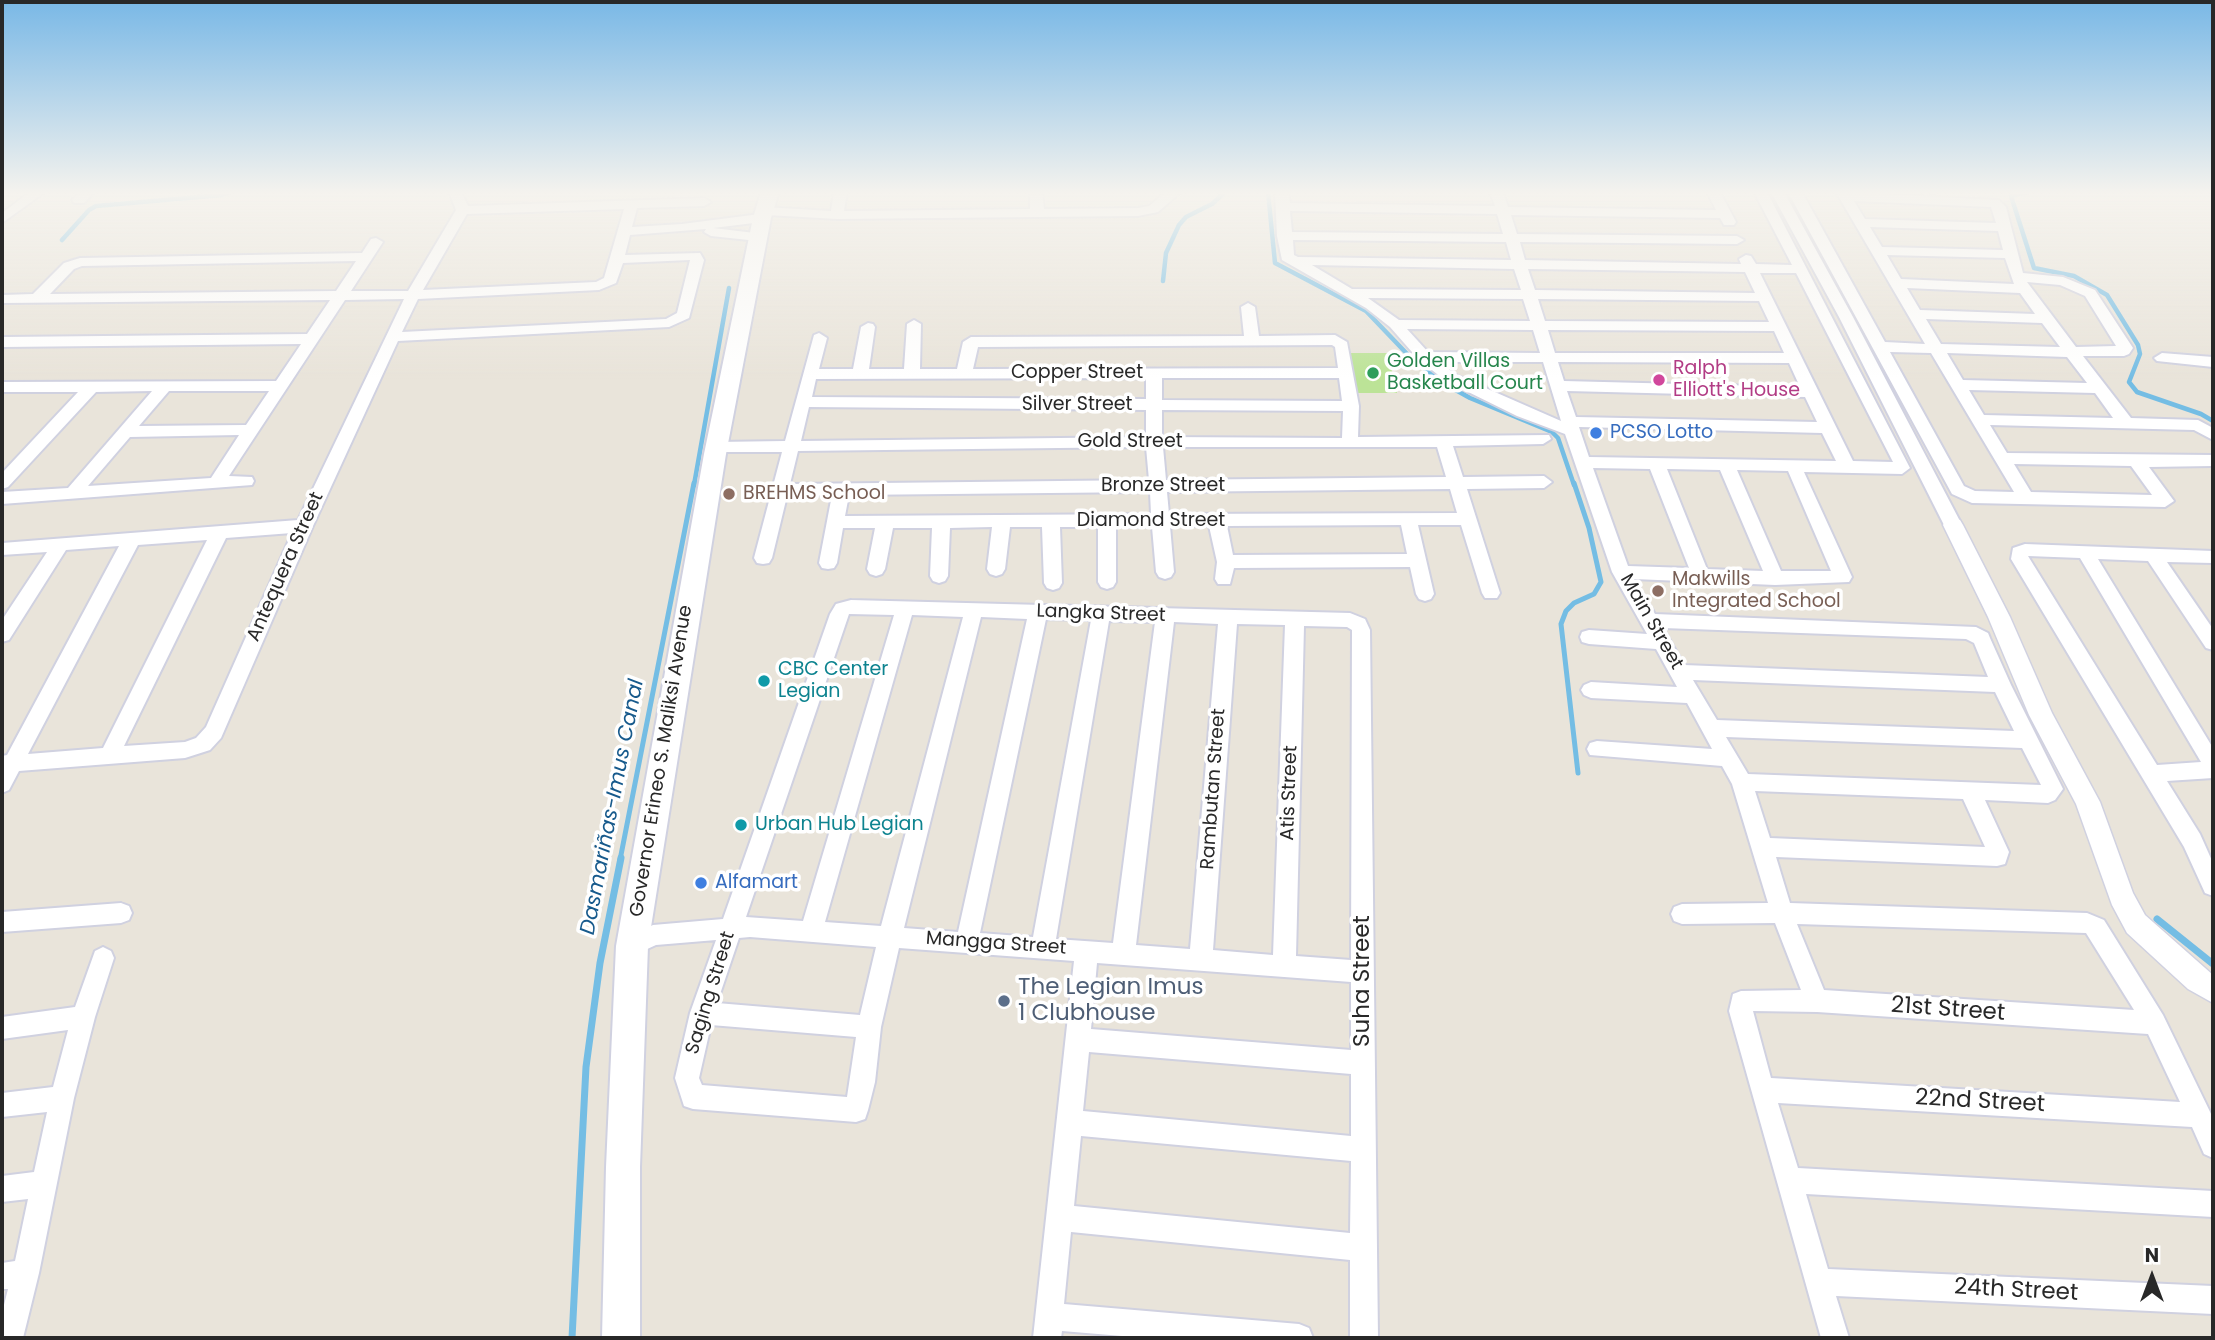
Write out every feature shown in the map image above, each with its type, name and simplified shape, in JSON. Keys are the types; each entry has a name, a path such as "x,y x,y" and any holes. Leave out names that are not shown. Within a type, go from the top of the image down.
{"main road":[{"name":"Governor Erineo S. Maliksi Avenue","path":"621,1338 623,1167 632,947 716,447 755,255"}],"street":[{"name":"Antequera Street","path":"8,763 185,750 203,744 214,732 304,526 392,337 437,255"},
{"path":"2,299 413,295 599,286 611,280 619,255"},
{"path":"1287,255 1371,305 1395,324 1424,356 1451,378 1523,412 1571,426 1828,428"},
{"name":"Main Street","path":"1517,255 1621,572 1742,782 1782,913 1817,1001"},
{"path":"1744,255 1848,469"},
{"path":"1583,461 1899,470 1902,464 1793,255"},
{"path":"1812,255 1999,617 2041,715 2088,802 2121,897 2136,924 2198,980 2213,990"},
{"path":"1830,255 1958,490 1972,497 2027,500 2165,501 2136,461"},
{"path":"1880,255 2027,500"},
{"path":"2012,255 2021,283 2125,422"},
{"path":"392,337 669,323 684,315 697,260 695,256 618,259"},
{"path":"216,483 366,257"},
{"path":"37,299 69,265 80,262 366,257"},
{"path":"1295,261 1800,269"},
{"path":"1881,347 1936,351 2071,352 2119,352 2125,348 2090,293 2063,281 1898,283"},
{"path":"1349,293 1764,297"},
{"path":"1248,307 1252,339"},
{"path":"1916,314 2047,319"},
{"path":"912,372 914,324"},
{"path":"1395,324 1779,327"},
{"path":"860,373 869,327"},
{"path":"763,558 819,338"},
{"path":"2,342 311,340"},
{"path":"964,373 971,342 1335,340 1342,345 1351,406 1350,443"},
{"path":"1424,356 1794,358"},
{"path":"2162,358 2213,363"},
{"path":"1154,373 1154,442 1165,572"},
{"name":"Copper Street","path":"809,374 1345,373"},
{"path":"1958,385 2100,388"},
{"path":"73,493 165,386"},
{"path":"2,404 10,387 280,386"},
{"path":"1558,386 1811,392"},
{"path":"2,483 91,387"},
{"name":"Silver Street","path":"803,402 1351,406"},
{"path":"1980,420 2198,425 2213,435"},
{"path":"125,432 251,430"},
{"name":"Gold Street","path":"716,447 1154,442 1350,443 1543,439"},
{"path":"1443,440 1491,593"},
{"path":"2002,458 2213,461"},
{"path":"1656,463 1701,575"},
{"path":"1726,465 1775,578"},
{"path":"1621,572 1775,578 1843,577 1794,467"},
{"path":"2,498 246,481"},
{"name":"Bronze Street","path":"781,490 1545,482"},
{"path":"828,563 842,488"},
{"path":"1408,519 1425,594"},
{"name":"Diamond Street","path":"835,522 1468,519"},
{"path":"1217,520 1225,571 1417,560"},
{"path":"1051,521 1053,583"},
{"path":"1107,521 1107,582"},
{"path":"939,576 942,522"},
{"path":"996,569 1002,522"},
{"path":"876,569 885,523"},
{"path":"2,549 304,526"},
{"path":"110,755 220,532"},
{"path":"2,784 8,763 132,539"},
{"path":"2,635 61,544"},
{"path":"2213,557 2025,550 2019,553 2020,559 2149,774 2203,842 2213,886"},
{"path":"2086,554 2213,765"},
{"path":"2154,556 2213,643"},
{"name":"Langka Street","path":"843,610 851,607 905,608 1350,620 1358,624"},
{"path":"811,930 905,608"},
{"name":"Saging Street","path":"843,610 839,614 702,1013 687,1078 693,1097 856,1111 863,1083 869,1027 890,937 974,610"},
{"path":"967,942 1038,612"},
{"path":"1043,947 1101,614"},
{"path":"1123,954 1165,616"},
{"name":"Rambutan Street","path":"1201,960 1228,618"},
{"name":"Atis Street","path":"1284,966 1295,620"},
{"path":"1650,621 1975,634 1980,638 2053,789 2052,792 1970,791 1742,782"},
{"name":"Suha Street","path":"1358,624 1361,629 1364,1338"},
{"path":"1590,637 1662,642"},
{"path":"1679,672 2001,685"},
{"path":"1591,690 1693,696"},
{"path":"1711,728 2028,740"},
{"path":"1597,749 1728,758"},
{"path":"2149,774 2213,770"},
{"path":"1762,847 1997,857 1998,852 1970,791"},
{"path":"2,922 121,913"},
{"path":"1682,914 1782,913 2087,923 2096,927 2155,1023 2213,1145"},
{"name":"Mangga Street","path":"632,947 653,935 750,927 1362,972"},
{"path":"1087,951 1048,1327 1299,1338"},
{"path":"9,1338 14,1274 44,1184 82,1017 103,958"},
{"name":"21st Street","path":"1762,1090 1741,1011 1741,1002 1749,1000 1817,1001 2155,1023"},
{"path":"702,1013 869,1027"},
{"path":"2,1028 82,1017"},
{"path":"1077,1039 1363,1063"},
{"path":"1762,1090 1835,1338"},
{"name":"22nd Street","path":"1762,1090 2197,1115"},
{"path":"2,1105 62,1098"},
{"path":"1069,1122 1363,1150"},
{"path":"1789,1180 2213,1204"},
{"path":"2,1189 44,1184"},
{"path":"1060,1218 1364,1248"},
{"name":"24th Street","path":"1819,1282 2213,1300"}],"green space":[{"name":"Golden Villas Basketball Court","path":"1349,353 1388,353 1397,393 1357,393"}],"waterway":[{"path":"1163,281 1166,255"},
{"path":"1274,255 1275,263 1366,311 1411,358 1443,383 1470,398 1552,432 1558,438 1574,485"},
{"path":"2030,255 2034,268 2074,276 2107,295 2138,345 2140,354 2129,382 2137,392 2201,414 2213,421"},
{"name":"Dasmariñas-Imus Canal","path":"694,485 729,288"},
{"name":"Dasmariñas-Imus Canal","path":"620,860 694,483"},
{"path":"1574,483 1589,528 1601,582 1594,594 1574,603 1566,611 1561,624 1578,773"},
{"name":"Dasmariñas-Imus Canal","path":"572,1338 586,1067 600,963 621,858"},
{"path":"2157,919 2213,964"}],"place":[{"name":"Golden Villas Basketball Court","path":"1373,373"},
{"name":"Ralph Elliott's House","path":"1659,380"},
{"name":"PCSO Lotto","path":"1596,433"},
{"name":"BREHMS School","path":"729,494"},
{"name":"Makwills Integrated School","path":"1658,591"},
{"name":"CBC Center Legian","path":"764,681"},
{"name":"Urban Hub Legian","path":"741,825"},
{"name":"Alfamart","path":"701,883"},
{"name":"The Legian Imus 1 Clubhouse","path":"1004,1001"}]}
